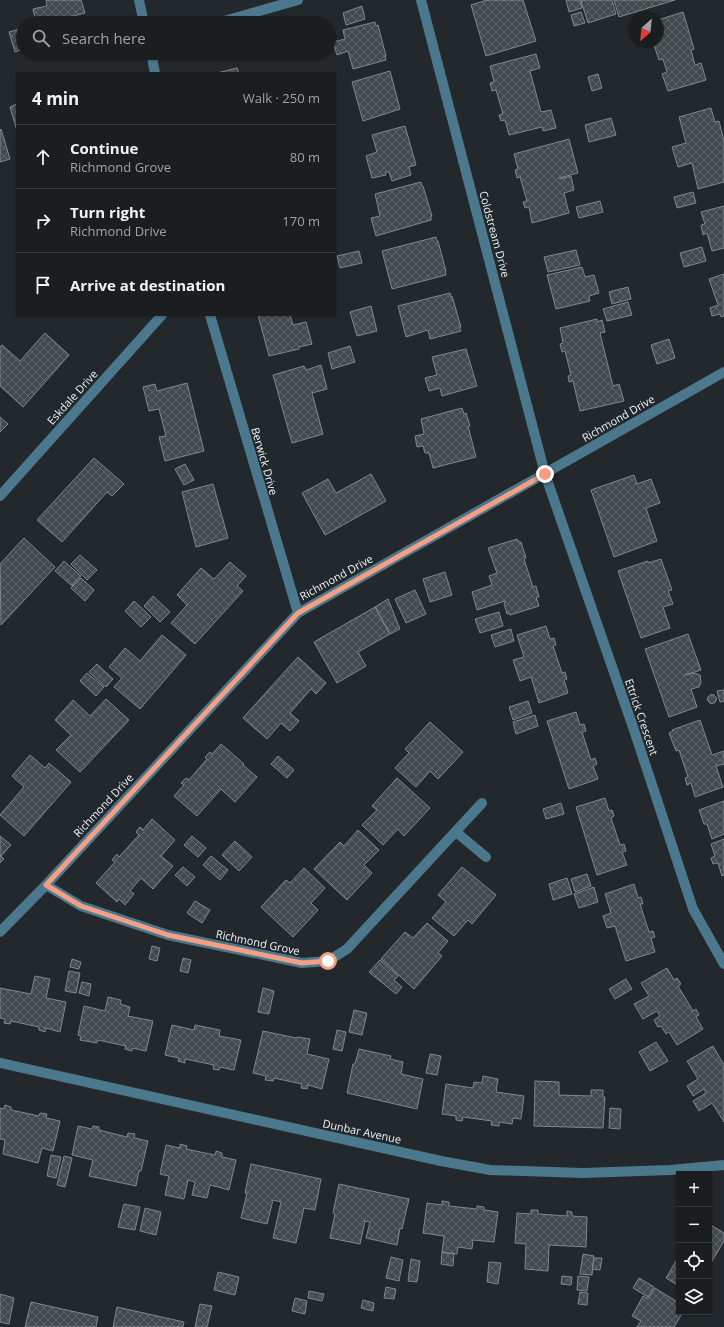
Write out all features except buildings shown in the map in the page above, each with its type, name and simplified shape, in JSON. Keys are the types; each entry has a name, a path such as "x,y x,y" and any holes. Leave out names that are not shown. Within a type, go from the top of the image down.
{"street":[{"path":"139,0 142,16"},
{"path":"242,16 298,0"},
{"name":"Coldstream Drive","path":"421,0 545,474"},
{"path":"152,60 155,72"},
{"name":"Eskdale Drive","path":"0,496 161,316"},
{"name":"Berwick Drive","path":"210,316 298,613"},
{"name":"Richmond Drive","path":"0,932 46,885 298,613 724,372"},
{"name":"Ettrick Crescent","path":"545,474 634,730 693,909 724,964"},
{"name":"Richmond Grove","path":"46,885 81,906 168,935 302,963 328,961 347,948 482,803"},
{"path":"456,832 486,857"},
{"name":"Dunbar Avenue","path":"0,1063 441,1161 490,1170 583,1173 670,1170 724,1165"}],"route":[{"path":"328,961 302,963 168,935 81,906 46,885 298,613 545,474"}]}
